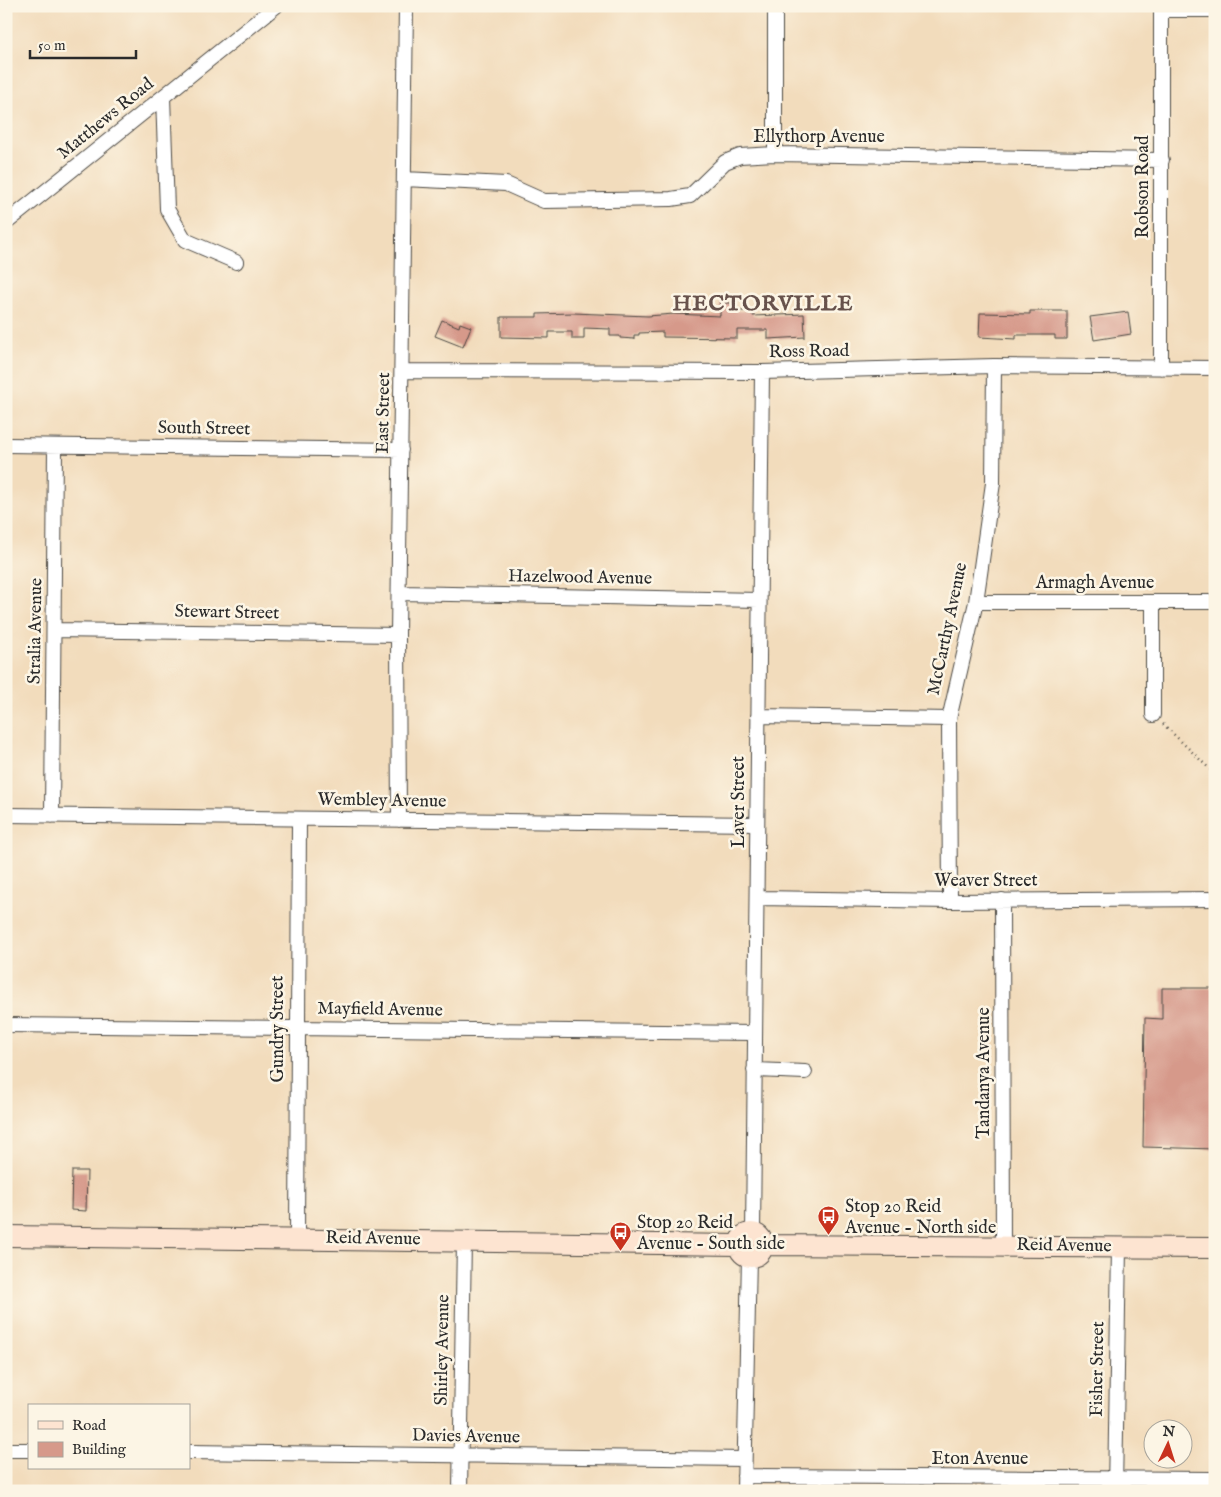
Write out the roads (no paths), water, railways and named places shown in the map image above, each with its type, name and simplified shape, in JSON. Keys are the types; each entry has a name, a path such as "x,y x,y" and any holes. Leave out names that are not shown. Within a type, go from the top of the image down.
{"street":[{"name":"Matthews Road","path":"6,223 276,6"},
{"name":"East Street","path":"399,820 398,634 403,371 406,6"},
{"path":"774,154 775,6"},
{"path":"1161,8 1215,10"},
{"name":"Robson Road","path":"1161,8 1161,368"},
{"path":"163,96 166,209 185,240 236,262"},
{"name":"Ellythorp Avenue","path":"404,179 506,184 544,201 671,199 690,196 725,162 740,156 774,154 1162,160"},
{"name":"Ross Road","path":"403,371 762,372 994,366 1215,368"},
{"name":"McCarthy Avenue","path":"950,900 949,719 976,602 993,483 994,366"},
{"name":"Laver Street","path":"744,1491 758,898 757,824 762,372"},
{"name":"South Street","path":"6,445 401,450"},
{"name":"Stralia Avenue","path":"52,816 55,446"},
{"name":"Hazelwood Avenue","path":"400,593 759,600"},
{"name":"Armagh Avenue","path":"976,602 1215,602"},
{"path":"1153,602 1153,715"},
{"name":"Stewart Street","path":"55,630 398,634"},
{"path":"758,716 949,719"},
{"name":"Wembley Avenue","path":"6,815 757,824"},
{"name":"Gundry Street","path":"296,1239 299,818"},
{"name":"Weaver Street","path":"758,898 950,900 1215,899"},
{"name":"Tandanya Avenue","path":"1002,900 1003,1246"},
{"name":"Mayfield Avenue","path":"6,1025 754,1033"},
{"path":"754,1070 805,1072"},
{"name":"Reid Avenue","path":"6,1236 464,1240 751,1245 1215,1248"},
{"name":"Shirley Avenue","path":"460,1491 464,1240"},
{"name":"Fisher Street","path":"1115,1485 1119,1247"},
{"path":"6,1450 28,1450"},
{"name":"Davies Avenue","path":"190,1452 744,1459"},
{"name":"Eton Avenue","path":"744,1476 1115,1485 1215,1479"}],"place":[{"name":"Stop 20 Reid Avenue - North side","path":"829,1236"},
{"name":"Stop 20 Reid Avenue - South side","path":"621,1252"}],"district":[{"name":"HECTORVILLE","path":"763,304"}]}
